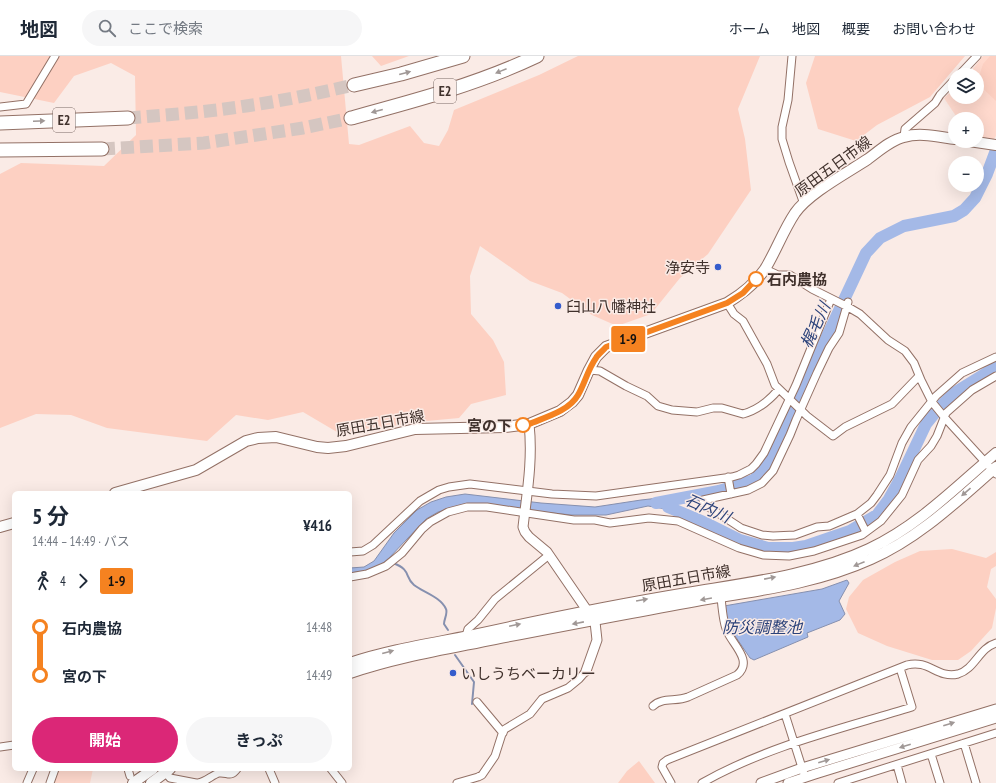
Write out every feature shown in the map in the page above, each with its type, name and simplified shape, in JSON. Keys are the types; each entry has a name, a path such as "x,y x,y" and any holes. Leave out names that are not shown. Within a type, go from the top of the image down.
{"highway":[{"name":"E2","path":"354,85 401,74 463,56"},
{"name":"E2","path":"351,118 441,92 486,77 537,56"},
{"name":"E2","path":"0,123 128,118"},
{"name":"E2","path":"0,150 102,149"}],"main road":[{"name":"原田五日市線","path":"122,491 196,470 246,441 258,438 276,437 317,447 328,448 346,446 415,429 505,428 529,424 560,411 572,402 578,395 596,358 606,347 727,303 743,293 765,269 796,212 815,194 894,141 904,137 928,135 948,138"},
{"path":"984,143 995,145"},
{"name":"原田五日市線","path":"352,662 412,646 466,636 591,615 721,597 815,579 837,573 872,559 904,542 930,523 992,468 996,453"},
{"name":"原田五日市線","path":"352,672 414,655 591,615 796,573 826,565 868,550 905,529 992,468"},
{"path":"0,527 12,524"},
{"path":"132,780 148,771"},
{"path":"151,783 168,776"}],"street":[{"path":"0,107 26,104 56,56"},
{"path":"792,56 788,100 782,127 782,139 804,204"},
{"path":"966,68 977,56"},
{"path":"904,137 905,129 935,103 948,86"},
{"path":"765,269 778,275 790,275 812,289 833,300 847,305 860,314 888,340 905,351 914,363 932,401 943,416 992,468"},
{"path":"352,552 363,550 373,545 420,501 439,490 454,486 470,484 527,492 574,496 596,496 728,478 751,469 760,459 790,398 833,300"},
{"path":"727,303 734,314 743,321 767,364 779,390 790,398 807,416 833,436 845,427 892,404 919,376"},
{"path":"847,305 839,333 829,348 800,408 777,464 768,477 755,487 748,490 705,499 703,502 741,528 762,535 795,535 817,527 829,526 857,515 872,503 890,475 902,443 911,427 937,394 962,373 996,357"},
{"path":"589,370 600,371 647,396 658,406 672,410 697,412 713,408 722,408 743,414 762,406 779,390"},
{"path":"352,577 367,574 386,566 402,553 422,529 438,516 462,508 477,506 525,511 572,520 596,520 610,523 649,518 678,521 751,552 776,556 802,554 814,551 851,539 866,532 881,521 902,495 918,460 929,449 937,436 943,416 967,395 986,381 996,376"},
{"path":"457,783 478,778 482,775 495,754 503,733 508,727 532,713 542,699 568,688 579,679 586,670 597,638 596,626 591,615 549,555 524,532 523,527 530,469 531,444 529,424"},
{"path":"728,478 731,494"},
{"path":"857,515 866,532"},
{"path":"466,636 467,630 478,620 494,599 549,555"},
{"path":"653,706 659,701 681,700 737,675 741,671 744,666 743,660 739,649 726,631 721,597"},
{"path":"671,783 662,767 667,760 912,664 919,663 945,674 955,674 969,668 988,646 996,643"},
{"path":"702,783 756,756 912,707 900,668"},
{"path":"477,702 503,733"},
{"path":"761,783 802,768 996,709"},
{"path":"784,714 805,777"},
{"path":"788,783 996,718"},
{"path":"838,783 864,779 897,765 996,733"},
{"path":"964,743 976,783"},
{"path":"0,747 12,745"},
{"path":"931,754 940,783"},
{"path":"897,765 902,783"},
{"path":"27,783 32,771"},
{"path":"50,783 54,771"},
{"path":"168,776 197,783 219,774 230,775 235,771"},
{"path":"270,771 275,783"},
{"path":"333,771 342,783"}],"shaded area":[{"path":"0,56 341,56 349,144 359,145 410,126 424,143 439,146 448,130 454,110 539,75 578,56 760,56 738,109 745,139 751,190 708,254 680,278 651,314 617,326 592,315 562,293 530,281 480,246 470,276 471,314 493,340 504,362 506,395 471,404 459,418 416,422 342,435 303,412 268,420 236,415 207,441 107,428 71,415 36,414 0,428 0,174 21,163 104,166 136,135 135,76 111,63 74,76 54,103 0,92"},
{"path":"372,56 409,56 381,66"},
{"path":"815,56 965,56 955,68 948,68 948,76 930,97 877,125 856,141 818,129 806,83"},
{"path":"983,56 996,56 996,136 993,140 984,139 984,112 953,112 948,104 984,104 984,68 974,68"},
{"path":"990,56 996,56 996,101 984,90 984,68 982,68 983,64"},
{"path":"948,94 948,104 944,98"},
{"path":"952,549 986,558 996,552 996,566 991,569 987,587 996,599 996,608 992,628 971,651 958,660 932,660 887,646 858,633 846,609 849,597 863,580 895,562 920,551"},
{"path":"639,761 655,783 618,783 627,771"},
{"path":"56,771 93,771 90,783 52,783"}],"water":[{"path":"465,494 541,503 595,507 668,497 688,518 666,509 648,506 606,515 572,515 466,504 438,512 426,519 389,558 379,566 367,571 352,573 352,568 364,567 374,561 394,533 417,510 431,502 446,497"},
{"name":"防災調整池","path":"847,580 849,583 839,601 845,614 840,620 807,633 808,637 754,660 750,658 727,624 724,606 822,589"}],"waterway":[{"name":"梶毛川","path":"656,503 719,491 754,480 769,460 866,253 880,238 904,226 954,216 964,210 975,198 987,174 996,150"},
{"name":"石内川","path":"668,507 706,523 740,540 768,548 793,548 806,546 850,531 877,515 889,499 926,424 939,408 954,393 996,367"},
{"path":"393,563 403,568 414,585 436,598 444,605 447,612 444,624 448,630"},
{"path":"455,655 474,682 472,704"}],"tunnel":[{"path":"128,118 202,112 246,106 354,85"},
{"path":"102,149 204,143 303,128 351,118"}],"bus line":[{"name":"1-9","path":"523,425 560,411 572,402 578,395 596,358 606,347 727,303 743,293 756,279"}],"place":[{"name":"浄安寺","path":"718,267"},
{"name":"石内農協","path":"756,279"},
{"name":"臼山八幡神社","path":"558,306"},
{"name":"宮の下","path":"523,425"},
{"name":"いしうちベーカリー","path":"453,673"}]}
